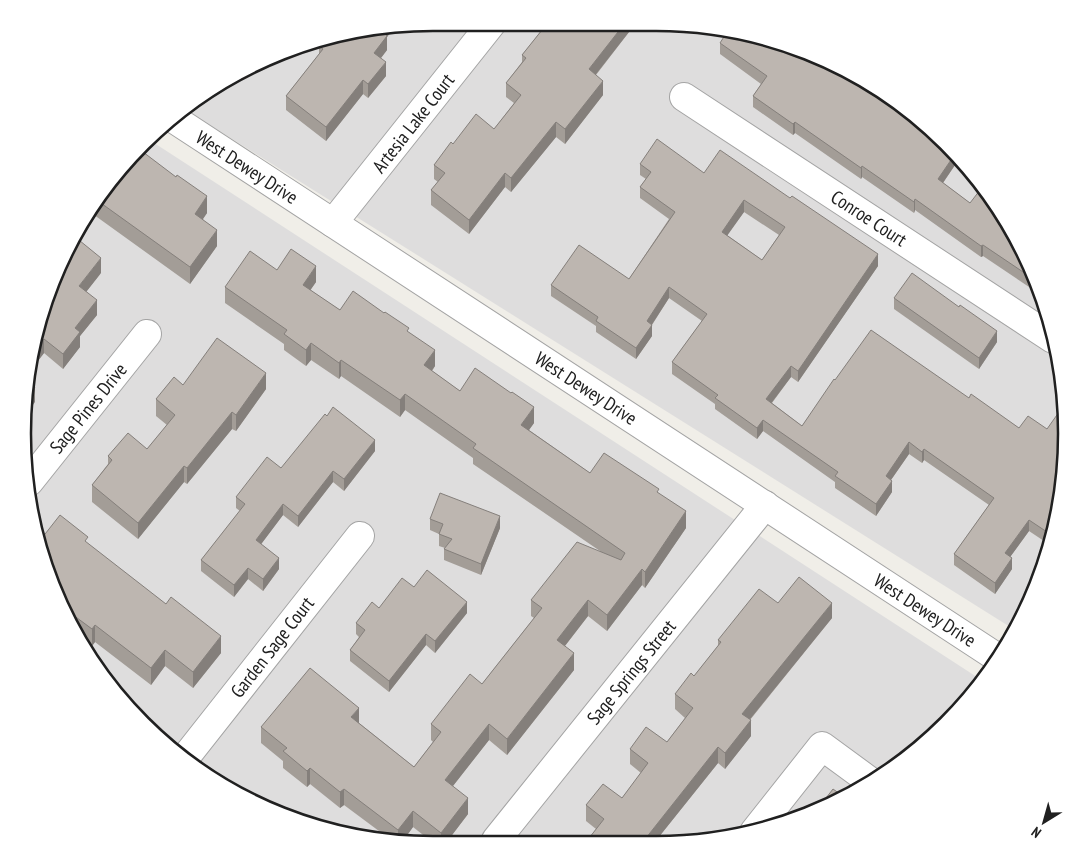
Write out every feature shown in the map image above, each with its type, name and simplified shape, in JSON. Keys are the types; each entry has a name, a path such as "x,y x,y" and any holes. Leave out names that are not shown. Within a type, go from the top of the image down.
{"street":[{"name":"Artesia Lake Court","path":"333,223 486,31"},
{"name":"Conroe Court","path":"684,97 1045,334"},
{"name":"West Dewey Drive","path":"179,122 992,654"},
{"name":"Sage Pines Drive","path":"34,476 147,334"},
{"name":"Sage Springs Street","path":"499,836 765,505"},
{"name":"Garden Sage Court","path":"189,753 360,536"},
{"path":"763,821 822,746 865,777"}],"shaded area":[{"path":"656,31 708,35 760,45 785,53 809,62 857,85 900,114 921,131 958,168 975,189 1004,232 1016,256 1027,280 1044,329 1050,355 1057,407 1058,434 1054,486 1044,538 1036,563 1009,626 191,113 232,85 280,62 304,53 355,39 407,32"},
{"path":"155,143 976,677 958,699 921,736 900,753 857,782 809,805 785,814 760,822 708,832 656,836 434,836 381,832 329,822 304,814 256,794 210,768 168,736 131,699 114,678 85,635 62,587 45,538 39,512 32,460 32,407 39,355 45,329 62,280 85,232 99,210 131,168"}],"building":[{"path":"541,31 619,31 589,69 603,81 565,129 556,122 511,178 505,173 469,220 431,190 445,173 434,165 476,114 494,129 521,95 506,83 526,58 522,55"},
{"path":"385,34 387,36 374,53 386,62 368,84 363,80 326,127 286,96 323,49 321,48 355,39"},
{"path":"724,37 734,39 760,45 809,62 857,85 900,114 921,131 951,160 938,179 970,203 978,193 1004,232 1023,272 983,245 981,246 915,199 914,202 753,96 767,76 720,43"},
{"path":"657,139 704,173 720,150 790,198 792,196 878,254 798,371 791,366 766,399 802,426 871,330 969,398 971,394 1019,428 1028,416 1047,429 1057,414 1057,460 1046,531 1029,520 1005,553 1012,558 995,583 954,554 994,498 924,449 922,452 909,442 886,476 892,481 876,504 835,476 838,472 763,420 757,428 715,398 718,395 672,362 707,314 669,287 647,321 652,325 636,348 596,321 598,317 551,285 579,245 629,279 675,212 640,187 651,172 640,164","holes":["744,200 785,227 762,260 722,232"]},
{"path":"145,153 176,177 177,175 207,196 195,214 217,230 190,267 103,205"},
{"path":"80,241 101,258 79,286 97,300 75,328 80,332 63,354 44,339 42,341 53,304"},
{"path":"291,249 316,266 303,285 340,310 353,291 409,328 407,331 435,350 424,365 460,391 475,368 534,407 521,425 590,473 604,453 659,489 657,492 686,511 645,572 642,569 607,615 588,600 557,640 574,653 507,739 489,724 445,780 468,798 441,833 413,811 398,830 344,789 340,792 310,768 307,771 283,751 287,748 261,727 310,668 359,708 351,717 414,767 441,732 431,724 470,674 482,684 542,608 531,600 577,542 621,560 625,553 473,448 476,444 405,394 400,400 341,360 339,363 311,343 306,350 284,334 287,330 225,287 250,251 277,270"},
{"path":"912,273 959,307 960,305 997,331 979,358 894,298"},
{"path":"217,338 266,373 236,415 232,412 187,468 184,466 138,523 92,485 112,460 108,456 128,433 147,449 175,415 156,399 174,377 183,385"},
{"path":"333,407 375,440 344,479 333,471 298,516 283,504 256,540 279,558 263,579 248,568 234,585 201,560 245,504 236,497 267,457 281,468 325,414 327,416"},
{"path":"440,493 500,516 481,564 444,549 452,539 439,534 443,524 430,519"},
{"path":"60,515 88,537 85,541 166,604 171,597 221,636 193,672 165,650 151,668 95,625 92,629 76,617 62,587 44,535"},
{"path":"427,570 467,602 435,641 426,634 389,681 350,650 365,630 356,623 372,602 379,608 402,578 414,587"},
{"path":"799,577 832,603 742,714 751,720 725,753 718,747 648,836 591,836 604,819 586,805 603,784 622,798 648,763 630,749 646,727 667,742 693,708 675,694 691,673 694,676 721,642 718,640 759,589 778,603"},
{"path":"833,789 837,792 833,794 827,797"}]}
